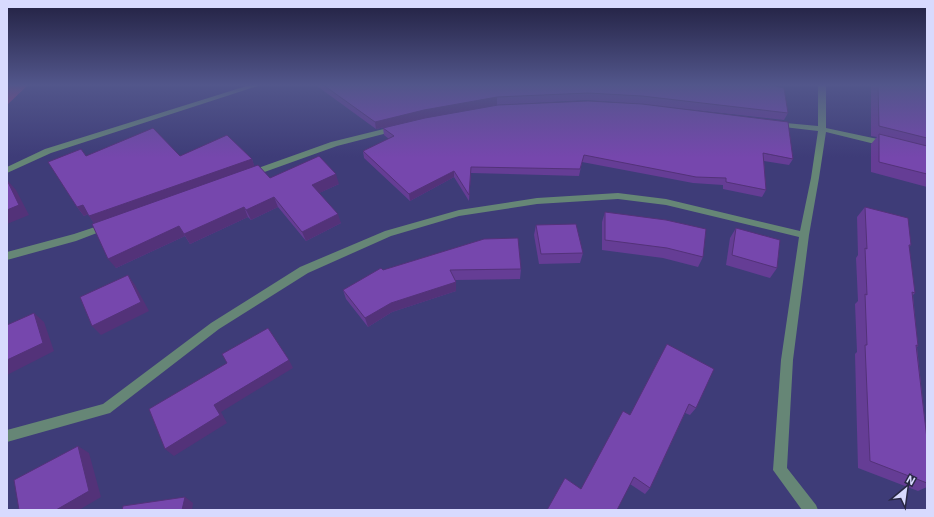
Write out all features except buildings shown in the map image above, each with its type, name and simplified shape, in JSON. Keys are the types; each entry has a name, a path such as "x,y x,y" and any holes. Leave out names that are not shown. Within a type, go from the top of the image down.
{"street":[{"path":"7,170 48,151 184,108"},
{"path":"811,510 780,470 788,360 804,235 815,178 822,129 822,108"},
{"path":"766,122 822,129 897,146"},
{"path":"238,178 334,144 402,126"},
{"path":"7,436 106,409 215,326 304,270 388,233 459,213 537,201 618,196 666,202 804,235"},
{"path":"7,256 76,237 113,224"}]}
